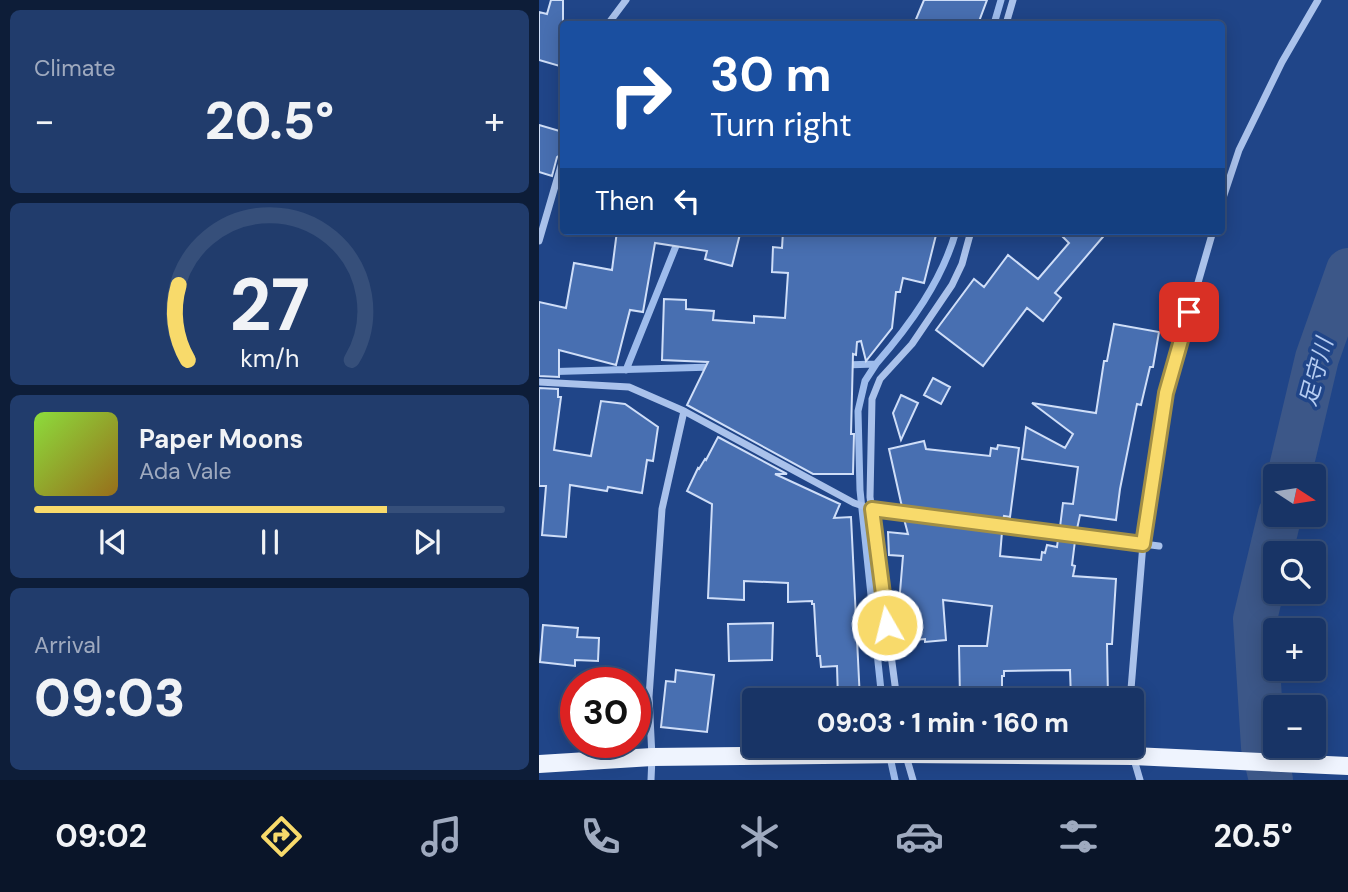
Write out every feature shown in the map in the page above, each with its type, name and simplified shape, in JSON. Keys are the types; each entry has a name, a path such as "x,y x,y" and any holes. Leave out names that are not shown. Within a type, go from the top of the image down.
{"main road":[{"path":"539,764 652,757 742,756"},
{"path":"1144,757 1348,766"}],"street":[{"path":"610,21 626,0"},
{"path":"1007,21 1013,0"},
{"path":"1225,192 1239,150 1282,62 1318,0"},
{"path":"539,241 560,169"},
{"path":"895,688 869,508 872,399 880,379 912,344 952,285 962,264 970,235"},
{"path":"1131,688 1143,544 1166,393 1212,235"},
{"path":"539,382 629,387 684,411 854,503 869,508 1159,546"},
{"path":"651,780 649,697 662,509 684,411"},
{"path":"905,758 913,780"},
{"path":"1134,758 1140,780"}],"building":[{"path":"551,0 563,0 560,66 539,60 539,12 547,14"},
{"path":"924,0 987,0 979,21 915,21"},
{"path":"539,125 560,131 560,155 552,176 539,172"},
{"path":"616,235 740,235 732,266 705,259 707,251 655,243 643,312 630,310 616,365 559,350 559,377 539,376 539,302 566,308 574,263 612,270"},
{"path":"783,235 936,235 924,283 903,278 900,292 896,292 892,328 866,361 861,341 857,342 856,355 853,354 853,474 813,474 687,405 708,362 662,360 664,299 686,300 686,309 714,311 713,320 754,323 754,316 785,318 788,273 772,272 773,247 782,248"},
{"path":"1061,235 1105,235 1055,293 1061,298 1043,321 1027,308 983,366 936,330 974,279 984,287 1008,255 1038,279 1069,243"},
{"path":"1114,324 1159,332 1153,367 1150,367 1141,405 1137,404 1116,520 1080,515 1077,529 1060,527 1063,503 1073,504 1078,467 1022,459 1026,427 1065,448 1073,434 1032,403 1096,413 1104,361 1107,361"},
{"path":"933,378 950,387 941,404 924,395"},
{"path":"539,388 558,389 558,397 561,397 554,450 591,456 601,401 625,404 658,427 653,461 647,460 642,493 608,487 607,491 570,485 566,537 542,535 546,486 539,486"},
{"path":"901,395 918,403 901,440 893,413"},
{"path":"718,437 787,474 775,474 840,504 834,518 851,517 859,688 838,688 837,666 821,667 820,656 817,656 814,604 812,601 788,602 788,583 744,581 744,600 708,598 712,504 687,491 698,468 706,460"},
{"path":"924,441 926,449 990,456 991,448 997,449 998,445 1019,448 1010,517 1004,516 1003,520 902,507 889,449"},
{"path":"904,519 1002,532 1000,556 1041,560 1047,545 1057,547 1058,539 1075,541 1073,576 1116,579 1112,644 1107,644 1108,688 1071,688 1070,670 1004,671 1002,688 960,688 959,646 987,646 992,606 943,600 946,640 925,642 925,639 895,639 894,619 898,616 903,556 889,555 888,532 908,534"},
{"path":"773,623 772,660 729,661 728,624"},
{"path":"543,625 578,628 577,637 599,638 598,661 575,660 575,666 540,662"},
{"path":"676,670 714,675 707,732 661,727 666,681 675,682"}],"waterway":[{"path":"995,21 1001,0"},
{"path":"626,370 680,235"},
{"path":"844,365 876,364 889,349 913,318 933,285 955,235"},
{"name":"足守川","path":"1292,464 1317,358 1348,270"},
{"path":"876,364 865,381 858,411 860,490 881,688"},
{"path":"539,372 713,367"},
{"name":"足守川","path":"1271,780 1263,747 1255,619 1277,527"},
{"path":"890,758 895,780"}],"route":[{"path":"887,625 872,509 1143,544 1166,393 1189,312"}]}
